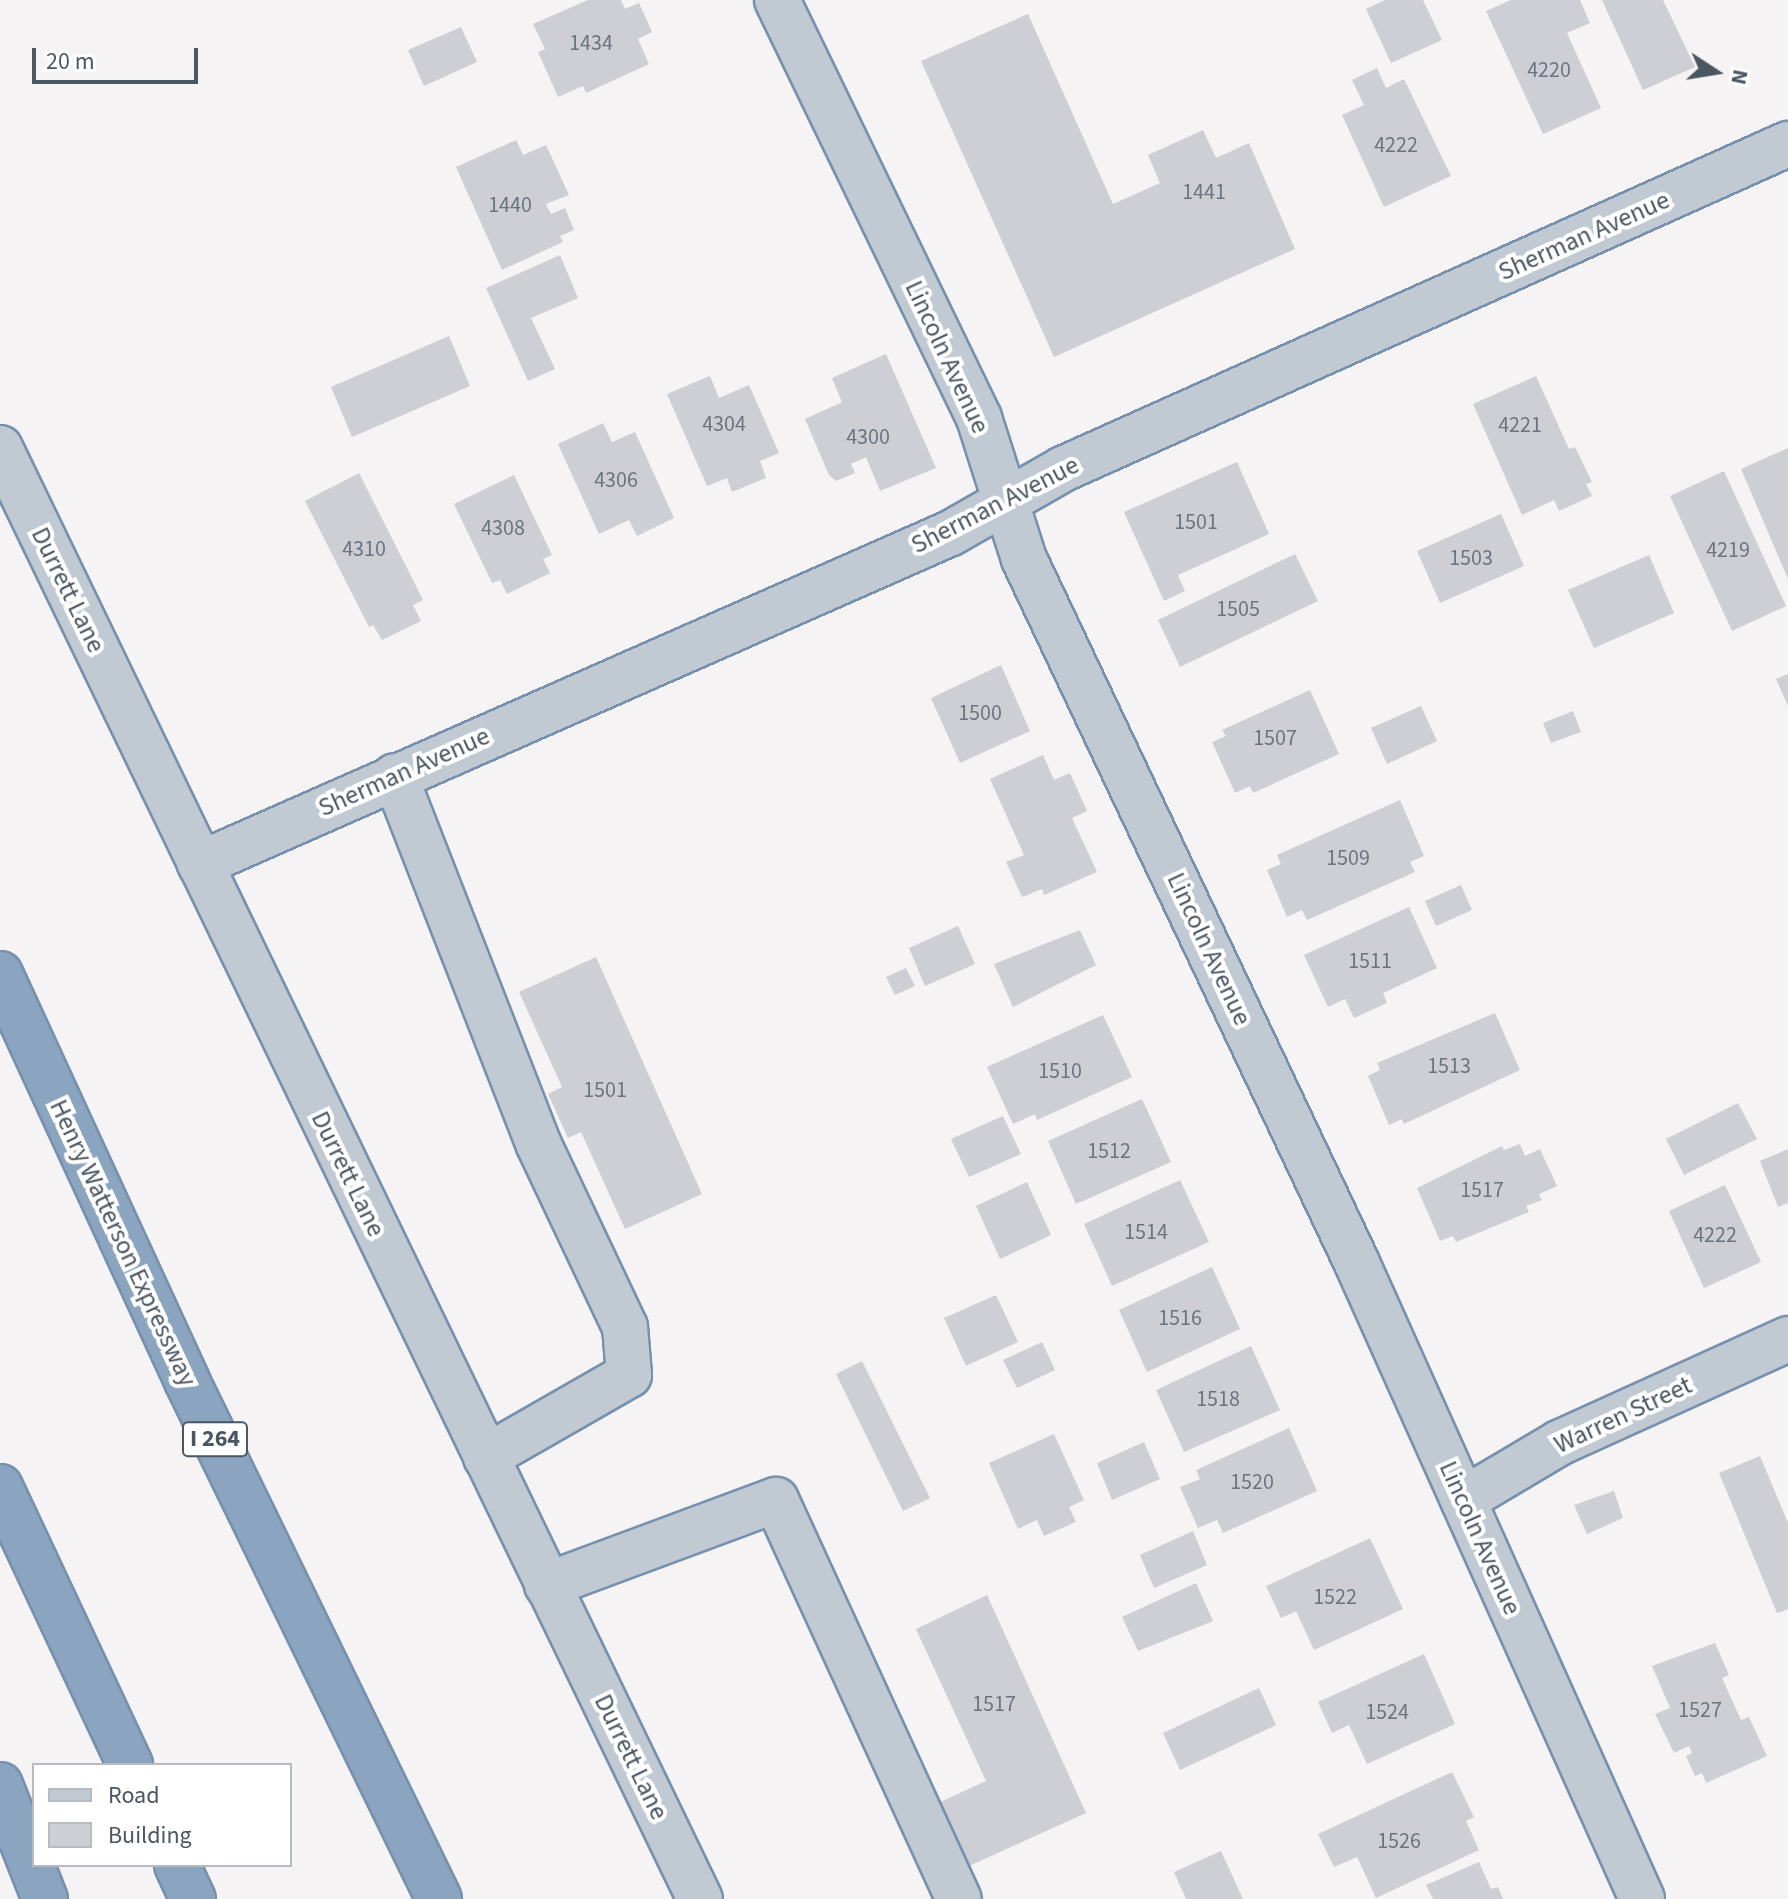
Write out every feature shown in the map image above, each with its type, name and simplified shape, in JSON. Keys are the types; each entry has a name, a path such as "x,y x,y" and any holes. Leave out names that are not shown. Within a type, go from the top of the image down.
{"highway":[{"name":"Henry Watterson Expressway","path":"0,974 187,1381 439,1899"},
{"path":"0,1487 129,1763"},
{"path":"0,1785 32,1866"},
{"path":"32,1867 45,1899"},
{"path":"178,1867 193,1899"}],"street":[{"name":"Lincoln Avenue","path":"777,0 979,418 1024,559 1463,1500 1642,1899"},
{"name":"Sherman Avenue","path":"200,864 951,533 1063,469 1788,144"},
{"name":"Durrett Lane","path":"0,448 700,1899"},
{"path":"395,776 538,1143 625,1327 629,1375 486,1457"},
{"name":"Warren Street","path":"1463,1500 1559,1443 1788,1339"},
{"path":"547,1585 776,1500 959,1899"}],"building":[{"path":"588,0 621,0 625,9 639,3 652,32 638,39 649,64 586,93 583,86 558,97 538,52 545,49 533,24"},
{"path":"1385,0 1423,0 1442,40 1391,63 1366,9"},
{"path":"1511,0 1580,0 1590,23 1567,33 1601,108 1543,134 1486,11"},
{"path":"1602,0 1663,0 1695,67 1643,90"},
{"path":"1028,14 1113,204 1160,183 1148,155 1203,130 1216,158 1249,143 1295,249 1054,357 921,61"},
{"path":"461,27 477,62 424,86 408,50"},
{"path":"1377,68 1386,88 1404,79 1451,176 1384,207 1342,115 1364,105 1352,80"},
{"path":"516,140 523,155 546,145 569,195 546,204 551,214 565,208 574,230 560,236 563,242 502,270 456,167"},
{"path":"560,255 578,298 531,318 555,369 528,381 486,288"},
{"path":"449,336 470,386 352,437 331,387"},
{"path":"886,354 936,468 880,491 866,457 851,464 855,473 836,481 829,475 805,419 842,402 832,378"},
{"path":"710,376 719,398 749,385 779,453 760,461 766,478 732,492 727,478 707,486 667,394"},
{"path":"1536,376 1569,449 1575,447 1592,482 1586,484 1592,496 1559,511 1554,500 1522,515 1473,404"},
{"path":"603,423 612,442 635,432 674,518 637,536 629,520 599,534 558,444"},
{"path":"1788,448 1788,579 1741,469"},
{"path":"1237,462 1269,534 1178,575 1185,591 1164,601 1124,512"},
{"path":"1724,471 1786,606 1732,631 1670,496"},
{"path":"359,473 423,600 413,605 421,621 382,640 373,625 369,627 305,501"},
{"path":"514,475 552,555 543,559 550,573 507,594 500,580 492,583 454,504"},
{"path":"1501,514 1524,566 1440,603 1417,551"},
{"path":"1295,554 1318,601 1180,667 1158,620"},
{"path":"1649,555 1674,613 1594,648 1568,590"},
{"path":"1001,665 1030,731 960,763 931,698"},
{"path":"1788,674 1788,706 1776,679"},
{"path":"1310,690 1339,754 1253,793 1250,786 1235,793 1212,742 1226,736 1222,730"},
{"path":"1421,706 1437,741 1387,764 1371,728"},
{"path":"1573,711 1581,732 1551,743 1543,723"},
{"path":"1043,755 1054,780 1070,773 1087,811 1072,818 1097,872 1044,895 1042,889 1022,897 1006,862 1024,855 990,779"},
{"path":"1400,800 1424,856 1410,862 1415,872 1307,920 1302,910 1287,917 1267,870 1281,864 1277,855"},
{"path":"1461,885 1472,910 1436,926 1425,901"},
{"path":"1409,907 1437,968 1383,993 1387,1003 1354,1018 1345,999 1328,1007 1304,955"},
{"path":"958,926 975,964 925,986 909,948"},
{"path":"1080,930 1096,965 1013,1007 994,964"},
{"path":"596,957 702,1194 625,1229 581,1132 568,1138 548,1094 562,1087 519,992"},
{"path":"906,968 915,986 895,995 886,977"},
{"path":"1495,1013 1520,1070 1404,1124 1402,1119 1389,1125 1368,1076 1380,1070 1377,1063"},
{"path":"1103,1015 1132,1077 1037,1120 1035,1114 1013,1124 987,1067"},
{"path":"1142,1099 1171,1162 1076,1204 1048,1141"},
{"path":"1738,1103 1757,1139 1684,1175 1666,1139"},
{"path":"1003,1116 1021,1154 969,1177 951,1139"},
{"path":"1520,1144 1525,1156 1540,1149 1557,1186 1539,1194 1542,1200 1526,1206 1529,1212 1456,1242 1453,1236 1440,1241 1417,1188 1502,1146 1504,1150"},
{"path":"1788,1149 1788,1203 1778,1207 1760,1161"},
{"path":"1180,1180 1209,1242 1112,1286 1084,1224"},
{"path":"1027,1182 1051,1235 1000,1259 976,1206"},
{"path":"1725,1185 1761,1262 1704,1288 1669,1211"},
{"path":"1212,1267 1240,1329 1147,1372 1119,1310"},
{"path":"996,1295 1018,1342 966,1366 944,1318"},
{"path":"1042,1342 1055,1370 1017,1388 1003,1360"},
{"path":"1251,1346 1280,1410 1184,1452 1156,1390"},
{"path":"862,1361 930,1498 903,1511 836,1374"},
{"path":"1289,1428 1317,1491 1223,1533 1217,1520 1198,1528 1180,1487 1200,1479 1196,1470"},
{"path":"1054,1434 1084,1500 1069,1507 1076,1522 1044,1536 1037,1520 1018,1529 989,1463"},
{"path":"1144,1442 1160,1479 1112,1500 1097,1463"},
{"path":"1760,1456 1788,1523 1788,1609 1777,1613 1719,1473"},
{"path":"1614,1491 1623,1518 1587,1534 1574,1505"},
{"path":"1193,1531 1207,1565 1154,1588 1140,1555"},
{"path":"1370,1538 1403,1609 1314,1650 1296,1611 1281,1618 1266,1586"},
{"path":"1196,1583 1213,1621 1138,1651 1122,1617"},
{"path":"987,1595 1086,1813 967,1867 938,1803 986,1781 916,1629"},
{"path":"1715,1643 1729,1675 1722,1678 1741,1720 1749,1717 1767,1756 1706,1783 1702,1773 1695,1776 1686,1756 1692,1753 1689,1746 1674,1753 1655,1714 1670,1708 1652,1666"},
{"path":"1424,1654 1455,1724 1367,1764 1349,1725 1332,1733 1318,1702"},
{"path":"1259,1688 1276,1725 1180,1770 1163,1733"},
{"path":"1452,1772 1474,1817 1466,1821 1479,1850 1376,1898 1357,1857 1334,1867 1318,1834"},
{"path":"1221,1851 1243,1899 1186,1899 1174,1872"},
{"path":"1479,1862 1491,1889 1498,1887 1503,1899 1433,1899 1426,1885"}]}
